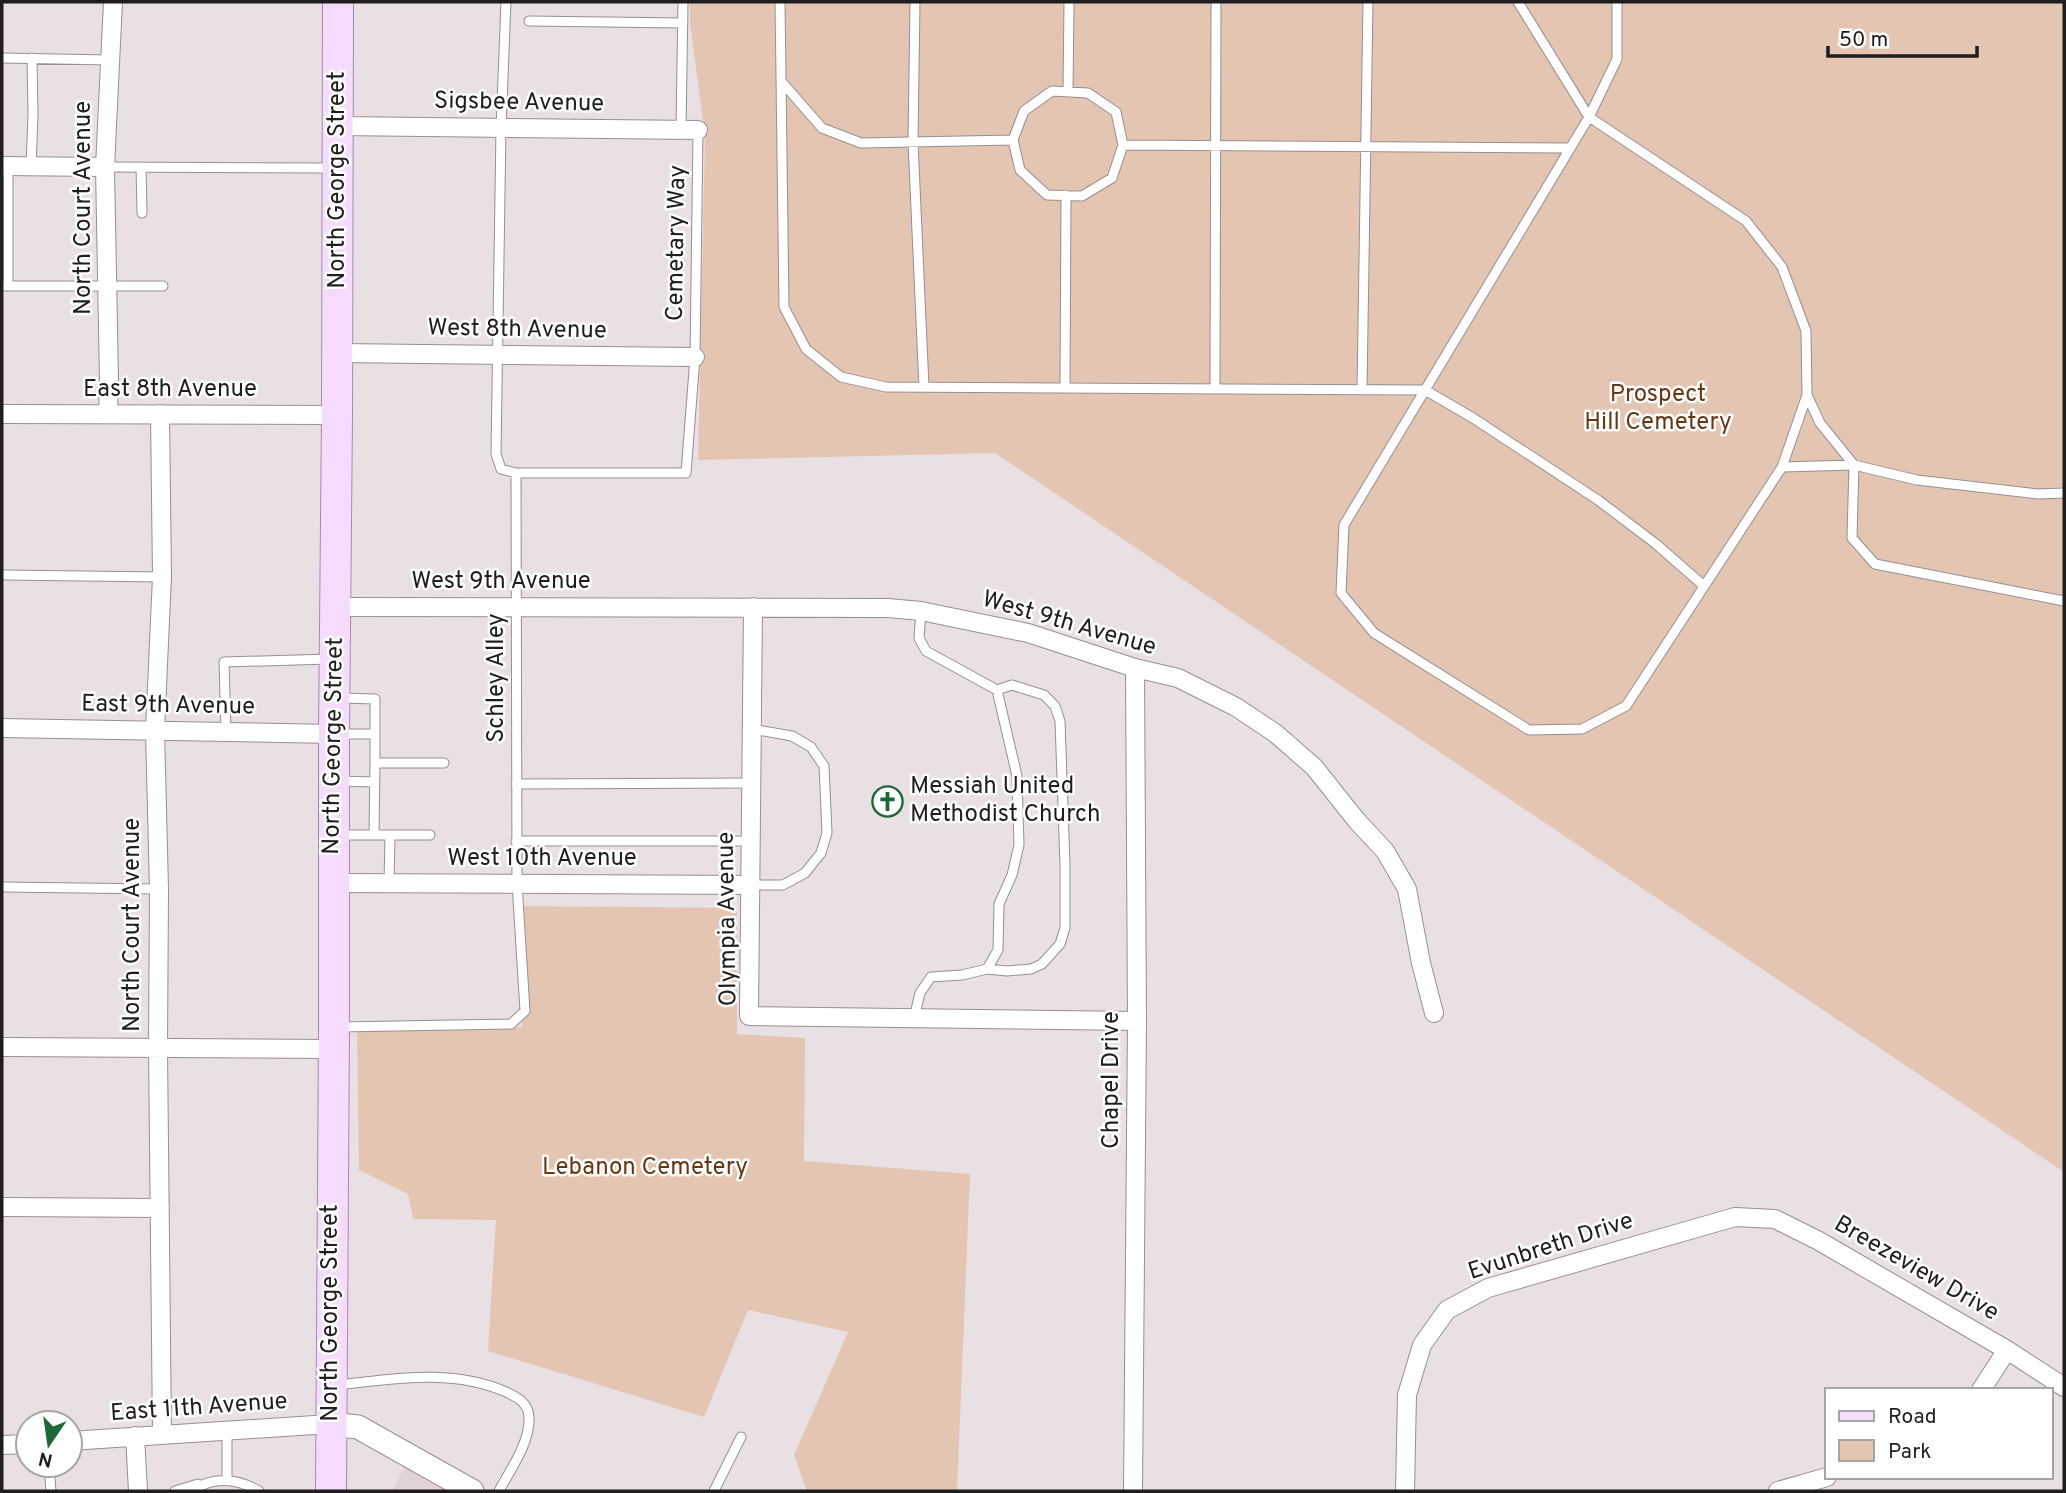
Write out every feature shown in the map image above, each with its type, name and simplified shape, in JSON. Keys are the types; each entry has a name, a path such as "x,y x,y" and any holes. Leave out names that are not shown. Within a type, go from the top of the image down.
{"main road":[{"name":"North George Street","path":"331,1491 338,2"}],"street":[{"name":"North Court Avenue","path":"108,414 105,167 113,2"},
{"name":"Sigsbee Avenue","path":"338,125 690,130"},
{"path":"5,166 105,167"},
{"name":"West 8th Avenue","path":"338,353 695,357"},
{"name":"East 8th Avenue","path":"2,414 337,415"},
{"name":"North Court Avenue","path":"160,414 162,578 155,730 159,890 162,1435"},
{"name":"West 9th Avenue","path":"336,607 888,608 921,611 1028,633 1135,668 1178,678 1236,706 1275,733 1314,767 1385,851 1407,888 1421,963 1434,1013"},
{"name":"Olympia Avenue","path":"753,607 749,1016 1137,1021"},
{"name":"Chapel Drive","path":"1133,1491 1137,1021 1135,668"},
{"name":"East 9th Avenue","path":"2,728 334,734"},
{"name":"West 10th Avenue","path":"333,883 751,885"},
{"path":"2,1048 158,1047 334,1038"},
{"path":"2,1207 160,1208"},
{"name":"Breezeview Drive","path":"1735,1217 1775,1219 1819,1241 2007,1350 2064,1387"},
{"name":"Evunbreth Drive","path":"1405,1491 1407,1395 1422,1345 1447,1310 1488,1287 1735,1217"},
{"path":"1982,1388 2007,1350"},
{"path":"330,1424 359,1426 472,1491"},
{"name":"East 11th Avenue","path":"84,1440 330,1424"},
{"path":"135,1436 138,1491"},
{"path":"1778,1491 1825,1477"}],"lane":[{"path":"506,2 501,128 496,454 501,469 516,472"},
{"name":"Cemetary Way","path":"516,472 686,473 695,357 690,130 683,2"},
{"path":"780,2 784,307 806,349 841,377 886,387 1425,390 1598,499 1704,586"},
{"path":"915,2 913,142 924,387"},
{"path":"1068,92 1069,2"},
{"path":"1215,389 1216,2"},
{"path":"1362,390 1368,2"},
{"path":"1518,2 1589,117 1746,221 1782,267 1806,331 1807,395 1782,467 1626,706 1582,729 1529,730 1374,633 1341,593 1344,525 1589,117 1617,60 1617,2"},
{"path":"529,21 683,23"},
{"path":"2,58 110,60"},
{"path":"31,167 32,58"},
{"path":"781,80 822,128 861,143 1013,140"},
{"path":"1052,91 1088,93 1116,112 1123,145 1112,178 1082,196 1047,195 1020,170 1013,140 1024,111 1052,91"},
{"path":"1123,145 1570,148"},
{"path":"5,166 5,286 163,286"},
{"path":"105,167 338,168"},
{"path":"141,167 142,213"},
{"path":"1065,388 1066,195"},
{"path":"1807,395 1820,424 1854,464 1852,538 1875,564 2064,601"},
{"path":"1782,467 1854,464 1917,480 2038,494 2064,493"},
{"name":"Schley Alley","path":"334,1038 511,1024 525,1011 516,841 516,472"},
{"path":"2,575 162,578"},
{"path":"914,1018 919,993 931,977 962,975 987,969 1031,969 1042,964 1060,944 1065,928 1060,721 1055,706 1044,695 1012,685 997,690 926,651 919,638 921,611"},
{"path":"226,732 224,662 335,659"},
{"path":"987,969 998,950 999,904 1012,875 1019,845 1017,776 997,690"},
{"path":"334,698 375,698 374,835"},
{"path":"751,885 783,885 805,873 821,853 827,833 824,766 811,747 792,736 752,729"},
{"path":"334,734 375,734"},
{"path":"375,763 444,763"},
{"path":"333,781 374,782"},
{"path":"516,784 752,783"},
{"path":"333,834 430,835"},
{"path":"390,835 390,883"},
{"path":"516,841 751,841"},
{"path":"2,887 159,890"},
{"path":"331,1385 409,1377 440,1377 502,1390 522,1399 530,1416 525,1440 499,1491"},
{"path":"227,1431 227,1480"},
{"path":"714,1491 741,1437"},
{"path":"175,1491 227,1480 259,1491"},
{"path":"193,1491 203,1483"}],"shaded area":[{"path":"405,1465 449,1491 393,1491"}],"green space":[{"name":"Prospect Hill Cemetery","path":"690,2 2064,2 2064,1172 995,453 698,460 705,136 690,23"},
{"name":"Lebanon Cemetery","path":"518,906 737,908 737,1034 805,1038 804,1161 970,1174 957,1491 807,1491 794,1455 848,1332 748,1310 704,1417 488,1351 496,1220 413,1219 408,1194 359,1170 357,1028 522,1027"}],"place":[{"name":"Messiah United Methodist Church","path":"887,801"}]}
